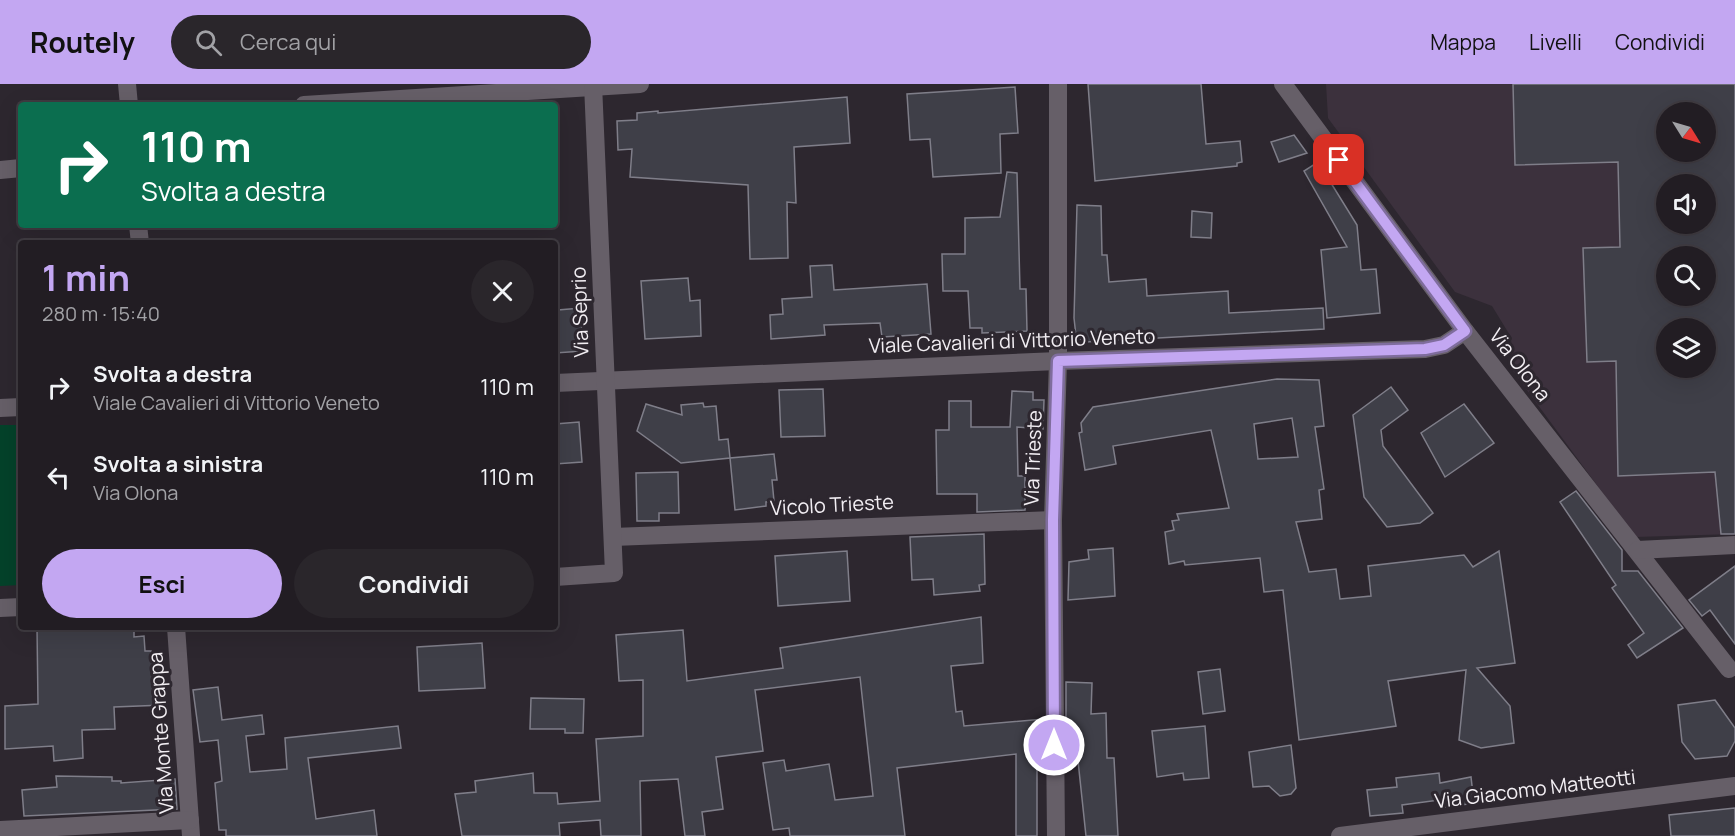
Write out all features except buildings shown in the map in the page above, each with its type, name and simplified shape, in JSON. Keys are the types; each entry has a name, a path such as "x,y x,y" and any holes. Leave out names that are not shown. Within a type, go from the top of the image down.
{"street":[{"path":"127,84 129,102"},
{"path":"350,102 640,84"},
{"name":"Via Trieste","path":"1055,835 1053,520 1058,361 1058,84"},
{"name":"Via Olona","path":"1283,84 1465,331 1729,669"},
{"name":"Via Seprio","path":"558,577 614,573 593,86"},
{"path":"0,170 18,168"},
{"name":"Viale Cavalieri di Vittorio Veneto","path":"558,383 1058,361 1425,349 1444,345 1465,331"},
{"path":"0,408 18,407"},
{"name":"Vicolo Trieste","path":"613,537 1053,520"},
{"path":"1638,550 1735,545"},
{"path":"0,608 18,607"},
{"name":"Via Monte Grappa","path":"176,630 191,828"},
{"name":"Via Giacomo Matteotti","path":"1340,836 1385,833 1735,786"},
{"path":"0,830 191,828"}],"shaded area":[{"path":"1326,84 1735,84 1735,534 1635,537 1513,371 1511,337 1492,306 1455,292 1328,118"}],"green space":[{"path":"0,425 18,425 18,585 0,586"}],"route":[{"path":"1054,745 1053,520 1058,361 1425,349 1444,345 1465,331 1339,160"}]}
